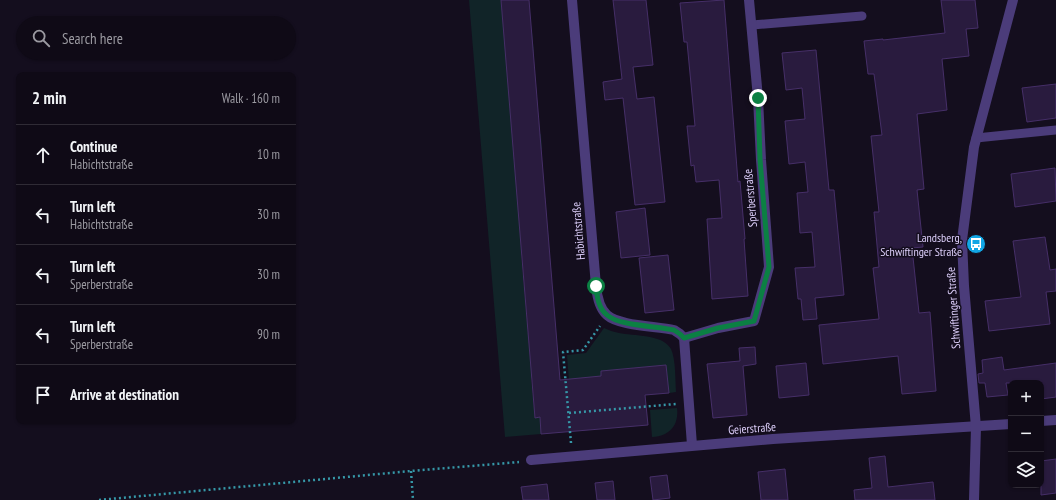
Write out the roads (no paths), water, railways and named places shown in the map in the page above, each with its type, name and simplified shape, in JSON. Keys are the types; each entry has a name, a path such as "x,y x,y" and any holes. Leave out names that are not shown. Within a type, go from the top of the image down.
{"street":[{"name":"Habichtstraße","path":"572,0 596,286 600,307 607,316 622,322 674,330 684,338"},
{"name":"Sperberstraße","path":"684,338 718,328 754,321 769,267 749,0"},
{"name":"Schwiftinger Straße","path":"974,500 976,427 964,293 962,240 976,138 1013,0"},
{"path":"684,338 692,445"},
{"path":"1044,421 1056,420"},
{"name":"Geierstraße","path":"531,460 692,445 1008,424"}],"lane":[{"path":"752,25 862,16"},
{"path":"976,138 1056,130"}],"place":[{"name":"Landsberg, Schwiftinger Straße","path":"976,244"}]}
